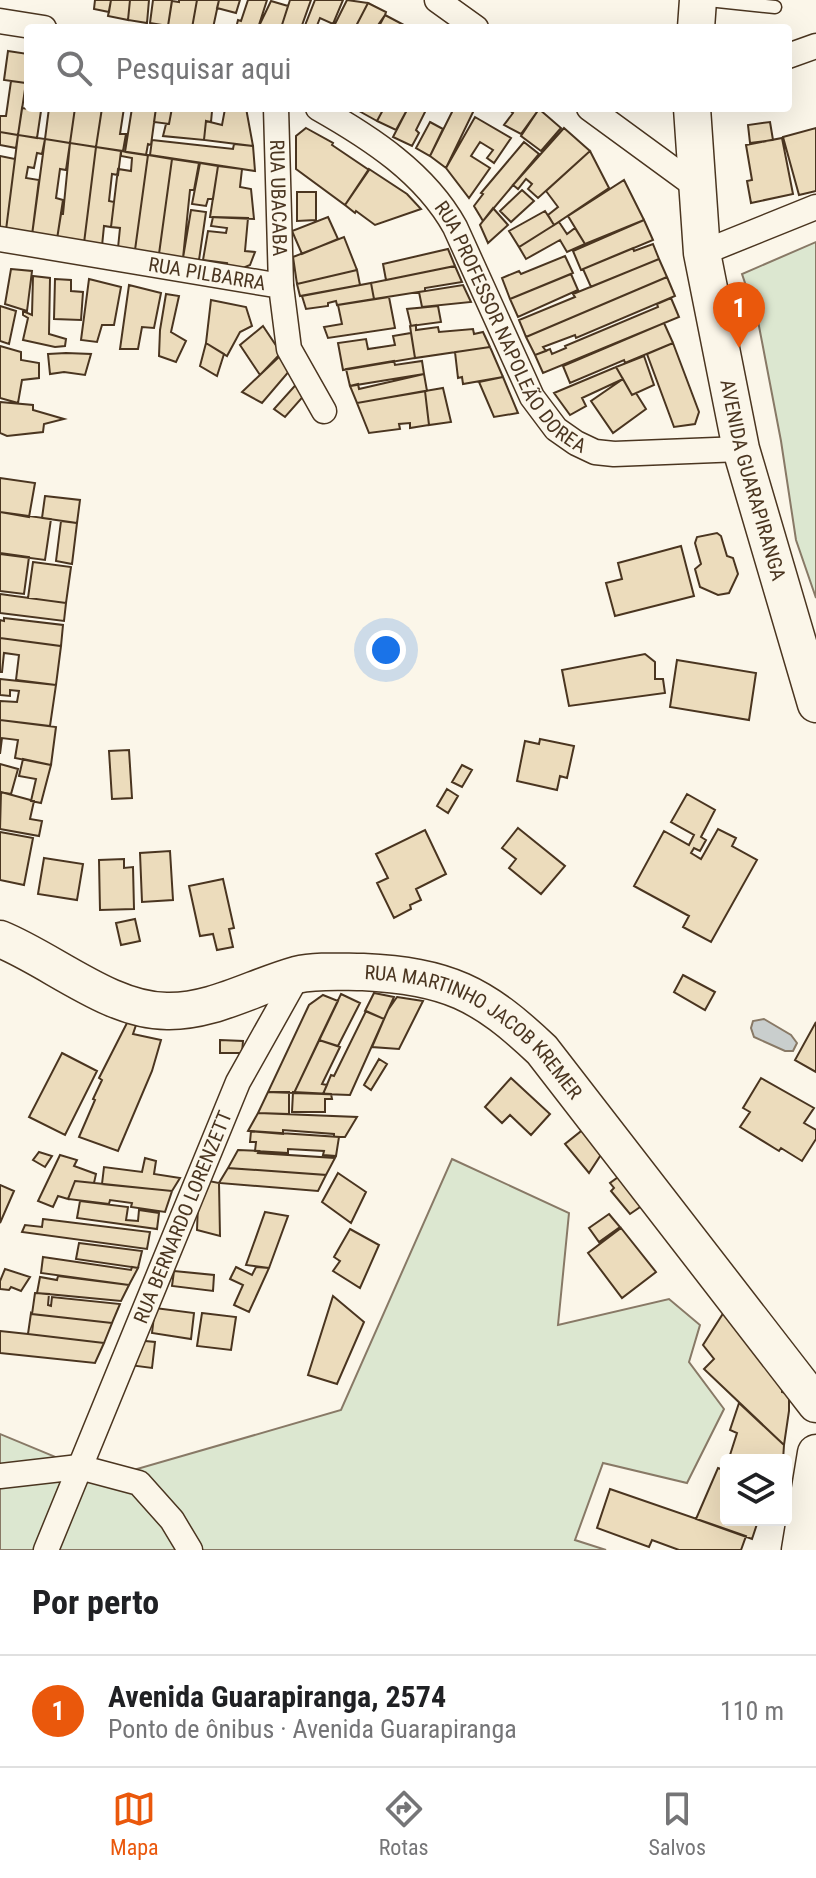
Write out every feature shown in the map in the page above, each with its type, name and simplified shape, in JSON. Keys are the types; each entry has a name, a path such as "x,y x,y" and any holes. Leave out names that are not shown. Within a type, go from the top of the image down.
{"street":[{"path":"437,0 470,24"},
{"path":"696,24 698,0"},
{"path":"0,21 24,25"},
{"path":"792,55 816,46"},
{"name":"RUA UBACABA","path":"276,112 281,286"},
{"name":"RUA PROFESSOR NAPOLEÃO DOREA","path":"324,112 424,181 441,202 532,397 556,429 595,452 741,449"},
{"path":"594,112 697,187"},
{"name":"AVENIDA GUARAPIRANGA","path":"692,112 702,253 741,449 816,704"},
{"path":"702,253 816,207"},
{"name":"RUA PILBARRA","path":"0,239 281,286 289,349 324,411"},
{"name":"RUA MARTINHO JACOB KREMER","path":"0,939 111,997 139,1008 167,1011 199,1008 298,975 344,972 403,974 444,983 474,995 508,1018 542,1050 816,1404"},
{"name":"RUA BERNARDO LORENZETT","path":"46,1550 238,1082 298,975"},
{"path":"800,1550 816,1453"},
{"path":"0,1476 79,1467 139,1483 172,1520 190,1550"}],"lane":[{"path":"708,0 775,7"}],"green space":[{"path":"816,242 816,598 796,540 758,321 742,274"},
{"path":"452,1159 569,1213 558,1325 669,1299 700,1325 689,1362 724,1409 687,1483 603,1463 575,1540 606,1550 0,1550 0,1434 106,1478 341,1410"}],"shaded area":[{"path":"764,1019 791,1035 797,1043 793,1051 785,1051 754,1037 751,1028 753,1021"}],"building":[{"path":"95,0 111,0 109,12 94,9"},
{"path":"111,0 130,0 128,20 108,16"},
{"path":"130,0 149,0 147,23 128,20"},
{"path":"153,0 172,0 168,24 150,23"},
{"path":"197,0 193,24 168,24 172,1"},
{"path":"197,0 219,0 214,24 193,24"},
{"path":"219,0 240,0 236,13 217,8"},
{"path":"248,0 267,0 259,24 237,24 238,20 241,21"},
{"path":"290,0 311,0 302,24 282,24"},
{"path":"315,0 343,0 333,24 320,18 318,24 306,24"},
{"path":"347,0 368,3 357,24 335,24"},
{"path":"271,1 288,6 282,24 260,24"},
{"path":"368,3 386,12 379,24 357,24"},
{"path":"385,15 402,24 380,24"},
{"path":"8,51 24,53 24,83 4,80"},
{"path":"11,81 24,83 18,135 0,132 0,116 6,116"},
{"path":"22,108 24,112 41,112 37,138 18,135"},
{"path":"48,112 74,112 70,143 45,139"},
{"path":"74,112 101,112 96,147 70,143"},
{"path":"101,112 123,112 120,134 126,134 123,151 96,147"},
{"path":"131,112 155,112 151,145 148,144 146,155 125,152"},
{"path":"155,112 171,112 169,124 154,122"},
{"path":"171,112 212,112 211,122 206,121 204,140 163,136 166,124 169,124"},
{"path":"224,112 247,112 253,146 204,140 206,121 222,125"},
{"path":"361,112 382,112 377,121"},
{"path":"382,112 406,112 396,130 377,121"},
{"path":"406,112 425,112 412,146 393,137"},
{"path":"452,112 473,112 446,168 430,156"},
{"path":"537,112 521,134 504,125 513,113"},
{"path":"537,112 542,112 561,128 541,151 521,136"},
{"path":"475,117 511,138 494,163 487,158 493,150 480,142 471,156 490,168 469,198 446,168"},
{"path":"430,122 443,129 430,156 416,148"},
{"path":"770,122 773,140 750,143 748,125"},
{"path":"306,128 333,143 369,170 345,205 296,169 296,136"},
{"path":"564,128 590,151 538,198 528,189 532,184 526,179 518,189 513,185"},
{"path":"816,128 816,191 799,195 783,137"},
{"path":"0,132 18,135 16,148 0,145"},
{"path":"18,135 45,139 42,154 37,153 34,168 28,167 26,178 39,180 32,235 6,230"},
{"path":"782,138 793,194 751,203 747,181 752,180 746,145"},
{"path":"45,139 70,143 66,170 60,169 56,198 63,200 57,239 32,235"},
{"path":"152,140 233,149 234,144 253,146 255,171 150,155"},
{"path":"524,142 539,154 483,221 474,206 481,193"},
{"path":"70,143 96,147 84,243 57,239 63,214"},
{"path":"96,147 121,151 118,175 112,174 109,201 114,202 111,227 104,226 102,246 84,243"},
{"path":"121,151 148,155 135,250 118,248 120,228 111,227 118,169 131,171 132,158 121,156"},
{"path":"590,151 609,188 554,225 548,215 558,207 546,191"},
{"path":"148,155 172,159 159,254 135,250"},
{"path":"0,156 15,159 6,230 0,229"},
{"path":"172,159 199,163 194,190 190,190 183,258 159,254"},
{"path":"200,163 218,166 213,199 208,199 206,206 192,204"},
{"path":"218,166 242,169 240,187 251,189 254,219 210,217"},
{"path":"369,169 407,194 421,209 375,225 355,213 345,205"},
{"path":"624,180 644,220 585,244 568,216"},
{"path":"522,190 534,201 511,222 500,211"},
{"path":"297,192 316,192 316,220 297,221"},
{"path":"493,208 508,225 488,243 480,225"},
{"path":"191,210 206,212 199,260 183,258"},
{"path":"545,211 554,225 519,247 509,231"},
{"path":"213,217 248,218 245,251 255,252 250,265 226,268 227,263 203,260 208,231 226,233 227,228 211,226"},
{"path":"328,217 338,239 302,254 292,231"},
{"path":"644,220 653,240 581,270 573,251"},
{"path":"559,222 567,234 575,228 585,244 567,252 560,240 526,259 519,247"},
{"path":"344,237 357,270 297,284 293,257"},
{"path":"653,244 659,259 591,287 583,269 633,248 634,251"},
{"path":"448,249 455,266 386,280 383,264"},
{"path":"565,256 573,273 510,299 502,278 519,271 521,274"},
{"path":"659,259 667,277 526,337 519,320"},
{"path":"455,266 462,282 374,299 371,283"},
{"path":"11,269 32,271 27,311 5,304"},
{"path":"357,270 360,285 300,296 297,284"},
{"path":"571,274 578,290 518,317 510,299"},
{"path":"33,276 50,278 49,334 66,339 65,346 55,347 23,340 28,318 23,311 32,315"},
{"path":"667,277 675,296 576,338 575,335 543,347 546,351 535,355 526,337"},
{"path":"55,279 71,280 71,291 83,292 81,320 54,319"},
{"path":"89,279 121,287 114,325 102,325 97,342 81,340"},
{"path":"371,283 374,299 337,305 336,301 328,303 328,306 306,309 302,296"},
{"path":"129,285 161,293 154,328 142,327 138,349 120,349"},
{"path":"463,285 471,302 422,307 419,292"},
{"path":"166,294 179,296 171,332 186,341 176,362 159,356"},
{"path":"389,297 395,328 328,338 324,327 342,324 338,305"},
{"path":"671,298 679,317 543,373 535,355 550,349 552,354 658,307 657,304"},
{"path":"211,300 246,307 252,326 240,332 227,356 206,343"},
{"path":"0,306 16,311 9,344 0,341"},
{"path":"438,306 441,322 411,326 407,309"},
{"path":"664,323 673,343 570,383 563,366"},
{"path":"416,325 416,330 438,327 439,332 473,329 474,334 483,332 490,347 415,358 410,326"},
{"path":"263,326 281,353 260,375 240,345"},
{"path":"411,333 415,358 343,370 338,343 366,339 368,349 395,345 393,336"},
{"path":"206,343 224,354 217,376 200,366"},
{"path":"673,343 699,412 695,424 674,427 647,354"},
{"path":"0,346 21,352 21,360 39,363 39,378 22,380 18,403 0,398"},
{"path":"490,347 503,377 463,384 462,377 458,378 455,352"},
{"path":"48,354 91,354 85,375 50,374"},
{"path":"280,356 291,369 262,403 242,392"},
{"path":"644,356 654,385 632,395 616,367"},
{"path":"394,361 395,365 422,361 424,374 350,386 346,369"},
{"path":"616,367 623,379 582,398 586,406 570,415 554,393"},
{"path":"424,374 427,391 357,403 350,386 358,384 359,389"},
{"path":"503,377 518,413 494,417 479,382"},
{"path":"301,379 308,391 285,417 274,409"},
{"path":"623,379 632,395 636,393 646,409 613,433 591,401"},
{"path":"443,388 451,422 429,425 425,391"},
{"path":"425,391 429,425 410,428 410,423 399,424 400,429 369,433 357,403"},
{"path":"0,402 33,405 33,410 64,419 44,424 43,432 7,436 0,433"},
{"path":"0,478 35,483 29,517 0,512"},
{"path":"45,496 80,500 77,523 42,518"},
{"path":"0,512 51,519 45,560 0,554"},
{"path":"61,521 77,523 72,564 56,561"},
{"path":"717,533 721,536 727,556 733,558 738,574 729,593 718,595 700,587 695,569 701,564 695,543 697,537"},
{"path":"681,546 694,596 615,616 606,583 622,579 618,563"},
{"path":"0,553 29,557 24,594 0,591"},
{"path":"33,562 71,567 66,603 28,598"},
{"path":"0,594 66,603 64,621 0,613"},
{"path":"4,618 63,625 61,646 0,638 0,620 4,621"},
{"path":"0,638 61,646 56,685 16,680 19,655 4,653 0,672"},
{"path":"645,654 655,662 655,679 663,679 665,693 569,706 562,670"},
{"path":"677,660 756,673 749,720 670,707"},
{"path":"0,679 56,685 50,726 0,720 0,701 17,702 19,691 10,690 10,696 0,695"},
{"path":"0,720 56,727 51,765 15,758 18,740 2,738 0,754"},
{"path":"540,739 574,746 567,778 560,776 557,790 517,781 525,741 539,744"},
{"path":"129,750 132,798 112,799 109,751"},
{"path":"23,759 51,765 41,803 31,801 36,779 19,776"},
{"path":"0,764 18,769 11,794 0,792"},
{"path":"462,765 472,770 462,787 452,782"},
{"path":"447,789 458,796 448,813 437,806"},
{"path":"1,792 34,801 30,819 42,821 39,836 0,829"},
{"path":"687,794 715,810 701,837 706,840 700,851 694,848 691,853 701,859 718,829 736,838 732,846 757,860 711,942 683,927 689,916 634,886 664,831 689,845 694,835 671,822"},
{"path":"518,828 565,866 541,894 509,868 516,859 502,848"},
{"path":"425,830 446,874 416,889 421,900 394,918 377,883 388,878 376,854"},
{"path":"0,832 33,838 24,885 0,880"},
{"path":"170,851 173,900 142,902 140,853"},
{"path":"44,858 83,864 77,900 38,894"},
{"path":"124,859 124,868 133,867 134,909 100,910 99,860"},
{"path":"223,879 234,928 229,929 233,947 217,950 213,934 200,936 189,886"},
{"path":"135,919 140,941 121,945 116,923"},
{"path":"683,975 715,992 705,1010 674,992"},
{"path":"374,993 394,997 384,1019 365,1011"},
{"path":"341,994 360,1003 338,1046 319,1040"},
{"path":"323,995 338,1001 294,1093 268,1092 309,1005"},
{"path":"397,997 423,1001 399,1049 372,1047 388,1010"},
{"path":"366,1011 384,1019 350,1095 323,1094 331,1075 334,1076"},
{"path":"129,1019 137,1022 133,1034 161,1040 152,1071 118,1151 79,1137 102,1080 99,1078"},
{"path":"816,1022 816,1072 795,1060"},
{"path":"220,1040 243,1041 242,1053 220,1053"},
{"path":"319,1040 340,1047 322,1084 327,1085 323,1094 294,1093"},
{"path":"62,1053 97,1071 65,1135 29,1117"},
{"path":"379,1059 387,1064 371,1090 364,1085"},
{"path":"511,1078 550,1114 531,1135 510,1115 502,1123 485,1107"},
{"path":"761,1078 814,1108 804,1123 816,1130 816,1139 802,1161 740,1127 750,1112 743,1108"},
{"path":"268,1092 289,1092 289,1114 258,1113"},
{"path":"293,1092 331,1094 332,1099 325,1099 325,1112 292,1112"},
{"path":"258,1113 357,1117 345,1137 334,1137 334,1134 283,1130 283,1134 248,1131"},
{"path":"585,1128 604,1150 589,1173 565,1144"},
{"path":"251,1131 339,1137 336,1156 323,1155 324,1151 255,1151 256,1142 250,1142"},
{"path":"238,1150 335,1158 326,1175 228,1168"},
{"path":"39,1152 52,1156 45,1167 33,1160"},
{"path":"60,1155 77,1160 74,1166 96,1174 94,1183 75,1181 68,1199 58,1196 53,1207 38,1201"},
{"path":"145,1158 156,1161 154,1174 180,1178 172,1191 102,1184 104,1167 142,1172"},
{"path":"228,1168 326,1175 318,1191 219,1183"},
{"path":"338,1173 366,1192 351,1223 322,1202"},
{"path":"621,1175 643,1205 630,1214 611,1191 614,1188 610,1183"},
{"path":"199,1179 219,1183 220,1236 197,1230"},
{"path":"75,1181 172,1191 165,1212 110,1200 109,1204 68,1199"},
{"path":"0,1185 14,1191 0,1223"},
{"path":"80,1201 128,1207 126,1220 138,1221 139,1210 159,1213 157,1229 77,1218"},
{"path":"265,1212 288,1216 269,1268 246,1265"},
{"path":"609,1214 620,1227 599,1242 589,1228"},
{"path":"43,1219 150,1232 147,1249 22,1232 25,1225 42,1227"},
{"path":"621,1228 656,1272 622,1298 588,1253"},
{"path":"350,1229 379,1245 360,1288 333,1271 340,1261 334,1257"},
{"path":"79,1243 142,1251 138,1268 76,1259"},
{"path":"43,1257 131,1270 132,1267 138,1268 129,1285 41,1273"},
{"path":"236,1267 252,1275 256,1267 269,1268 249,1312 234,1305 243,1285 230,1279"},
{"path":"5,1269 30,1277 21,1291 11,1287 9,1290 0,1289"},
{"path":"174,1271 214,1275 213,1291 172,1286"},
{"path":"58,1276 129,1285 121,1301 37,1293 40,1277 57,1280"},
{"path":"35,1293 49,1294 48,1305 51,1306 52,1297 120,1304 112,1323 32,1314"},
{"path":"333,1296 364,1322 337,1384 308,1375"},
{"path":"155,1308 194,1313 191,1339 152,1333"},
{"path":"724,1312 782,1385 782,1392 789,1394 784,1445 704,1369 714,1359 703,1345"},
{"path":"31,1313 112,1323 104,1343 28,1334"},
{"path":"202,1313 236,1317 231,1350 197,1346"},
{"path":"0,1331 104,1343 95,1363 0,1353"},
{"path":"135,1340 155,1342 152,1368 129,1365"},
{"path":"739,1403 784,1445 783,1454 730,1454 737,1433 730,1430"},
{"path":"718,1468 720,1526 756,1526 752,1539 696,1519"},
{"path":"610,1489 746,1536 741,1550 679,1550 652,1540 649,1547 597,1528"}],"place":[{"name":"Avenida Guarapiranga, 2574","path":"739,348"}]}
